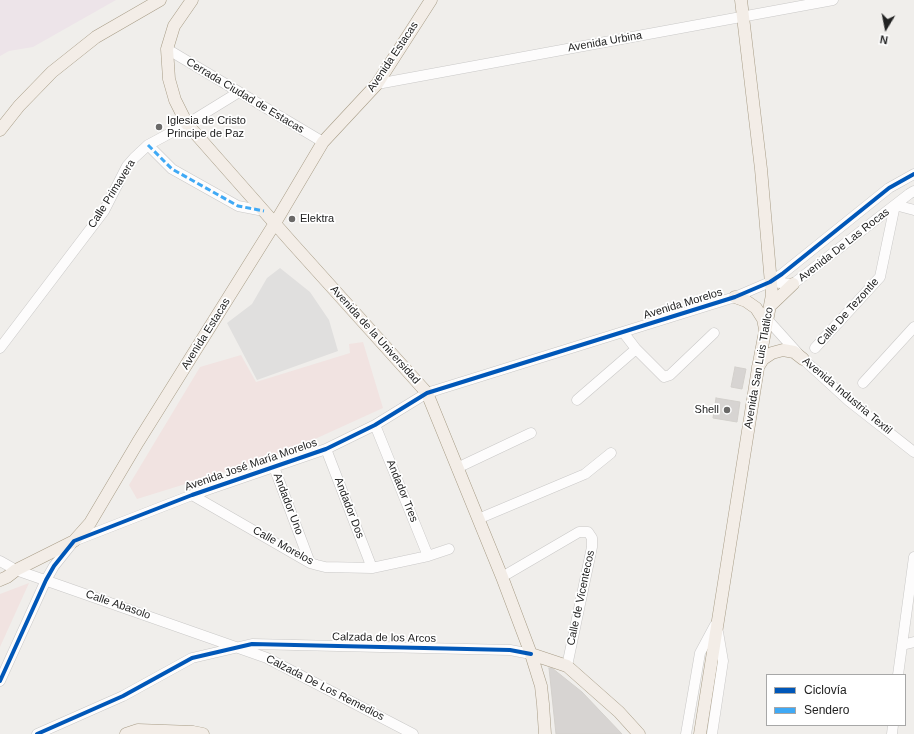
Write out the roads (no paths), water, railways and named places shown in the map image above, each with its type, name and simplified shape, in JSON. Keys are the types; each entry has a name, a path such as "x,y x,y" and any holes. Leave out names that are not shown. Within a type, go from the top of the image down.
{"main road":[{"path":"0,130 19,106 52,72 96,37 160,0"},
{"name":"Avenida de la Universidad","path":"192,0 174,26 167,49 169,79 175,100 187,124 427,393 456,468 502,577 531,654 544,704 545,734"},
{"name":"Avenida Estacas","path":"74,541 94,517 138,442 275,223 323,142 377,84 431,0"},
{"name":"Avenida San Luis Tlatilco","path":"700,734 716,624 758,368 772,295 761,169 741,0"},
{"path":"770,304 793,284"},
{"path":"735,297 746,301 756,308 766,325"},
{"path":"758,368 763,359 772,352 783,350 794,352 803,359"},
{"name":"Avenida José María Morelos","path":"0,580 16,570 74,541"},
{"name":"Avenida José María Morelos","path":"0,573 16,570"},
{"path":"531,654 567,666 619,712 640,734"},
{"path":"126,734 138,730 193,732 203,734"}],"street":[{"name":"Avenida Urbina","path":"377,84 833,0"},
{"name":"Cerrada Ciudad de Estacas","path":"167,49 323,142"},
{"name":"Calle Primavera","path":"0,348 104,211 127,166 134,158 148,145 187,124 239,92"},
{"path":"148,145 172,169 238,206 264,211"},
{"name":"Avenida Morelos","path":"427,393 735,297 770,282 889,188 914,174"},
{"name":"Avenida De Las Rocas","path":"770,282 793,284 914,191"},
{"path":"895,205 914,210"},
{"name":"Calle De Tezontle","path":"815,348 880,277 895,205"},
{"name":"Avenida Industria Textil","path":"766,325 849,401 914,452"},
{"path":"863,383 914,327"},
{"path":"623,332 636,349 661,375 667,377 714,333"},
{"path":"577,400 636,349"},
{"name":"Avenida José María Morelos","path":"74,541 192,495 326,449 375,425 427,393"},
{"name":"Andador Tres","path":"375,425 428,556"},
{"path":"456,468 531,433"},
{"name":"Andador Dos","path":"326,449 372,568"},
{"path":"478,519 585,474 611,453"},
{"name":"Andador Uno","path":"274,467 310,563"},
{"name":"Calle Morelos","path":"192,495 310,563 325,567 372,568 387,566 449,549"},
{"name":"Calle de Vicentecos","path":"502,577 579,532 588,532 592,538 592,547 567,666"},
{"name":"Avenida Estacas","path":"0,681 46,580 54,566 74,541"},
{"path":"898,674 914,557"},
{"name":"Calle Abasolo","path":"0,561 16,570 217,639 237,648"},
{"path":"686,734 700,653 716,624"},
{"path":"712,734 723,661 716,624"},
{"path":"902,645 914,642"},
{"name":"Calzada de los Arcos","path":"237,648 252,644 510,650 531,654"},
{"path":"37,734 123,696 192,658 237,648"},
{"name":"Calzada De Los Remedios","path":"237,648 267,658 413,734"}],"place":[{"name":"Iglesia de Cristo Principe de Paz","path":"159,127"},
{"name":"Elektra","path":"292,219"},
{"name":"Shell","path":"727,410"}]}
